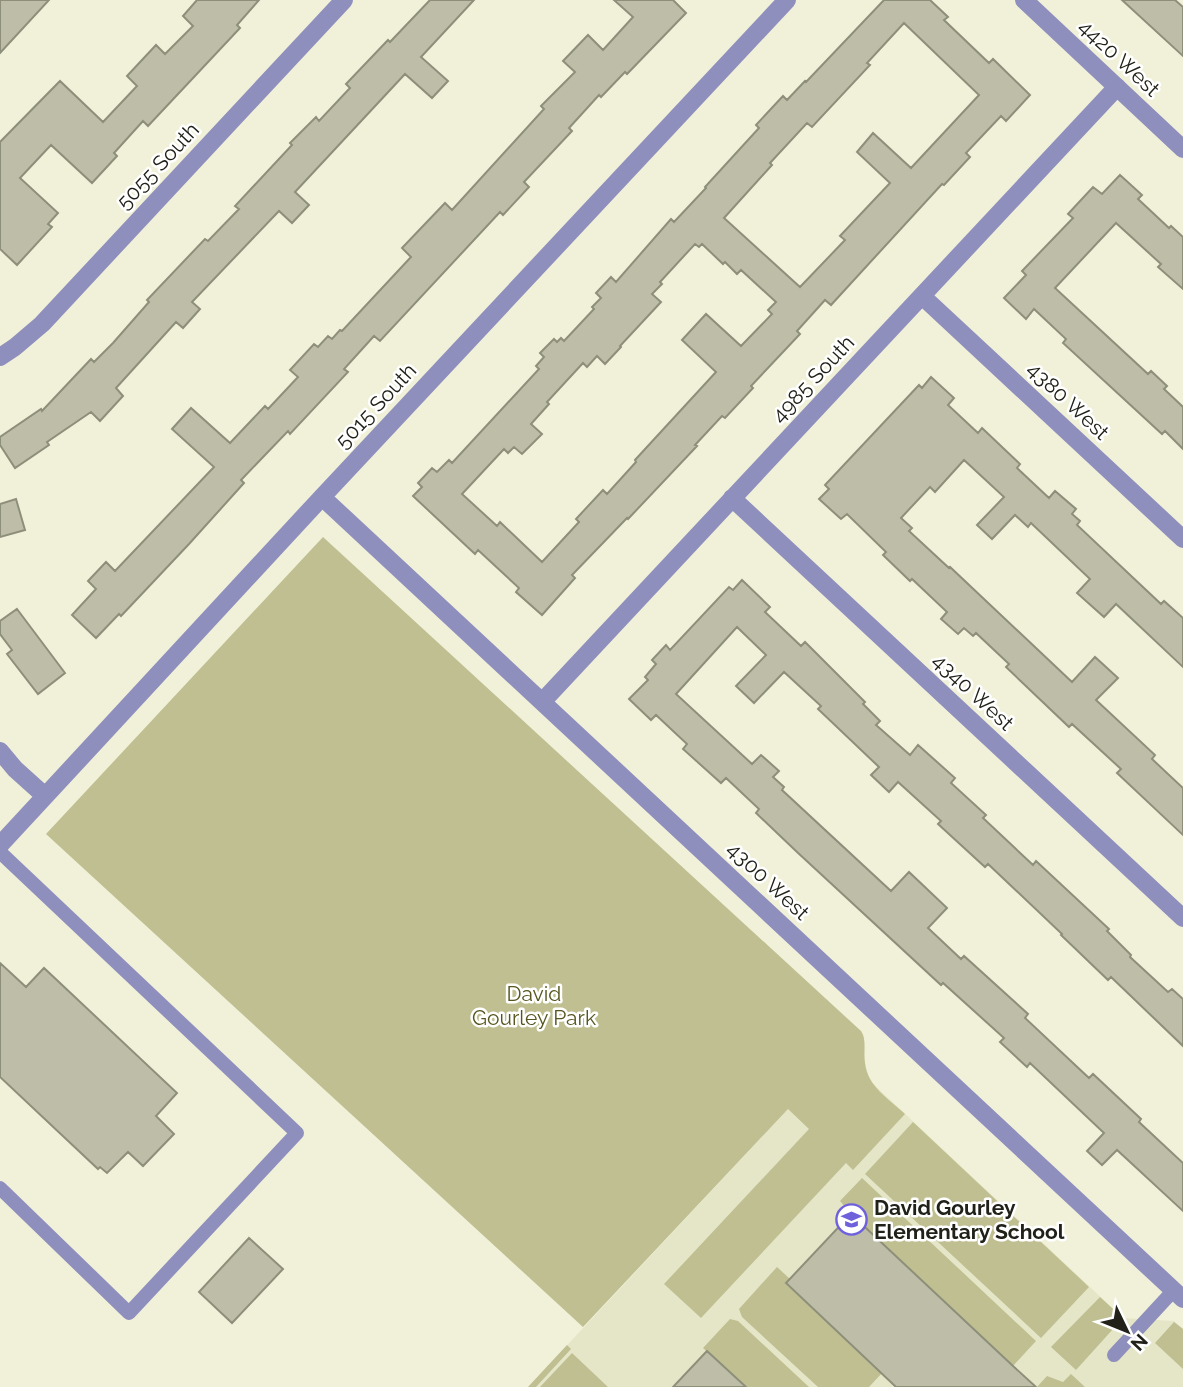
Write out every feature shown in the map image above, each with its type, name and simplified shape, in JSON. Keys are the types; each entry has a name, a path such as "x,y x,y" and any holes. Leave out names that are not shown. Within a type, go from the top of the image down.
{"street":[{"name":"5055 South","path":"0,357 42,324 344,0"},
{"name":"5015 South","path":"0,845 322,496 787,0"},
{"name":"4420 West","path":"1024,0 1183,149"},
{"name":"4985 South","path":"542,702 1117,87"},
{"name":"4380 West","path":"922,296 1183,539"},
{"name":"4300 West","path":"322,496 1178,1295"},
{"name":"4340 West","path":"732,498 1183,918"},
{"path":"0,751 44,796"}],"lane":[{"path":"0,852 297,1133 129,1313 0,1188"},
{"path":"1114,1355 1178,1295"}],"shaded area":[{"name":"David Gourley Elementary School","path":"861,1031 870,1081 1123,1318 1174,1321 1183,1329 1183,1387 528,1387"}],"green space":[{"name":"David Gourley Park","path":"323,537 861,1031 870,1079 880,1092 905,1114 853,1170 846,1163 701,1318 664,1284 809,1129 788,1109 583,1327 46,834"},
{"path":"913,1122 1089,1287 1041,1338 865,1174"},
{"path":"862,1178 1036,1341 1013,1366 840,1201"},
{"path":"777,1267 790,1279 786,1284 882,1373 869,1387 818,1387 742,1317 739,1309"},
{"path":"1100,1297 1123,1318 1076,1370 1051,1347"},
{"path":"730,1319 738,1321 809,1387 746,1387 703,1348"},
{"path":"1174,1322 1183,1329 1183,1369 1155,1343"},
{"path":"567,1345 571,1349 536,1387 528,1387"},
{"path":"572,1353 608,1387 540,1387"},
{"path":"1071,1374 1085,1387 1037,1387 1047,1376 1063,1382"}],"building":[{"path":"0,0 49,0 0,53"},
{"path":"197,0 259,0 237,25 240,28 148,126 143,121 114,153 117,156 92,183 51,145 20,178 58,213 48,224 52,227 17,265 0,249 0,142 60,81 103,122 137,86 127,76 156,45 165,54 193,26 183,16"},
{"path":"430,0 474,0 421,57 448,81 432,98 405,74 295,192 309,205 292,223 279,211 192,302 200,309 183,328 176,322 116,388 123,396 100,421 91,412 15,468 0,445 0,437 41,409 42,411 91,359 94,362 113,343 149,302 147,300 205,239 208,241 239,209 235,206 292,145 290,143 316,117 319,121 350,88 346,84"},
{"path":"614,0 673,0 686,13 627,74 625,72 601,97 599,95 569,128 572,131 524,182 529,187 503,215 500,212 380,341 374,336 344,369 348,372 290,434 288,431 241,480 244,483 189,544 121,616 119,614 96,638 72,615 96,589 88,581 106,562 115,571 214,467 172,429 191,408 230,443 265,406 268,409 298,377 290,370 314,344 318,347 328,336 332,339 342,331 411,257 402,248 445,203 452,210 544,109 541,106 575,72 563,61 588,35 603,50 633,17"},
{"path":"884,0 930,0 948,17 944,20 989,63 993,59 1030,95 1006,121 1001,116 966,153 970,157 831,305 825,300 797,331 800,334 751,386 753,388 725,418 722,416 695,445 697,446 572,575 575,578 542,615 516,592 519,588 478,550 475,554 413,496 422,487 418,483 432,468 437,472 449,460 452,463 539,369 536,366 544,357 540,353 554,339 557,342 561,338 564,341 594,309 592,307 601,298 596,293 611,277 616,282 671,219 674,222 759,128 756,125 783,96 787,100","holes":["904,23 979,95 911,168 873,133 857,152 890,183 840,236 845,240 800,287 724,218 772,165 770,163 807,123 812,127 870,65 867,63","695,244 699,247 702,244 737,274 741,270 776,302 768,310 772,314 741,346 706,314 682,340 716,372 607,494 603,490 576,519 579,522 542,562 500,522 497,526 462,494 504,449 508,453 514,447 522,454 542,434 531,424 549,404 547,402 583,363 587,367 597,356 605,364 621,347 661,302 652,294 662,284 660,282"]},
{"path":"1122,0 1175,0 1183,7 1183,56"},
{"path":"1120,175 1142,195 1138,199 1169,228 1171,226 1183,237 1183,289 1158,267 1161,264 1116,223 1055,288 1148,374 1151,371 1167,386 1164,389 1183,407 1183,449 1165,431 1162,434 1063,343 1066,339 1034,309 1026,319 1004,298 1026,275 1022,271 1073,218 1068,214 1093,187 1102,194"},
{"path":"931,377 954,398 948,405 978,433 982,428 1020,464 1017,468 1049,498 1055,491 1076,509 1072,514 1080,521 1077,525 1161,604 1164,601 1183,618 1183,667 1116,604 1104,617 1077,593 1090,579 1031,523 1028,527 1015,515 992,539 977,525 1004,497 964,460 935,492 930,487 901,518 912,528 909,531 1072,682 1095,657 1118,678 1096,700 1155,755 1152,759 1183,788 1183,835 1117,773 1121,769 1072,724 1069,727 1006,667 1009,664 976,633 973,636 964,628 958,634 941,619 947,612 883,555 886,552 847,514 841,519 819,499 829,489 825,485 919,385 922,388"},
{"path":"16,499 25,530 0,537 0,504"},
{"path":"742,580 770,607 765,612 801,646 805,642 865,702 863,704 880,721 876,725 910,755 918,745 955,778 951,783 986,815 983,818 1033,865 1036,861 1109,929 1107,931 1130,957 1168,992 1172,989 1183,999 1183,1046 1111,977 1108,980 988,864 985,867 938,824 941,821 898,782 889,792 871,775 879,767 818,709 821,706 784,672 754,703 736,686 766,655 737,627 676,694 752,764 761,755 779,771 773,777 784,787 782,790 891,891 909,872 947,908 928,928 961,959 964,956 1028,1014 1025,1018 1089,1078 1093,1074 1183,1163 1183,1211 1117,1150 1102,1165 1087,1151 1104,1133 1030,1063 1027,1067 1000,1042 1004,1038 943,983 941,985 797,852 756,813 759,809 726,778 721,783 683,749 687,744 656,715 651,720 629,699 648,680 645,677 656,664 652,660 666,645 670,650 729,587 733,590"},
{"path":"17,609 65,673 38,694 7,654 12,650 0,634 0,621"},
{"path":"0,963 26,987 44,968 177,1093 156,1116 174,1134 143,1166 128,1152 107,1173 100,1167 98,1169 0,1077"},
{"name":"David Gourley Elementary School","path":"851,1214 1036,1387 896,1387 786,1283"},
{"path":"249,1238 283,1269 232,1323 199,1292"},
{"path":"707,1351 746,1387 673,1387"}],"place":[{"name":"David Gourley Elementary School","path":"851,1220"}]}
